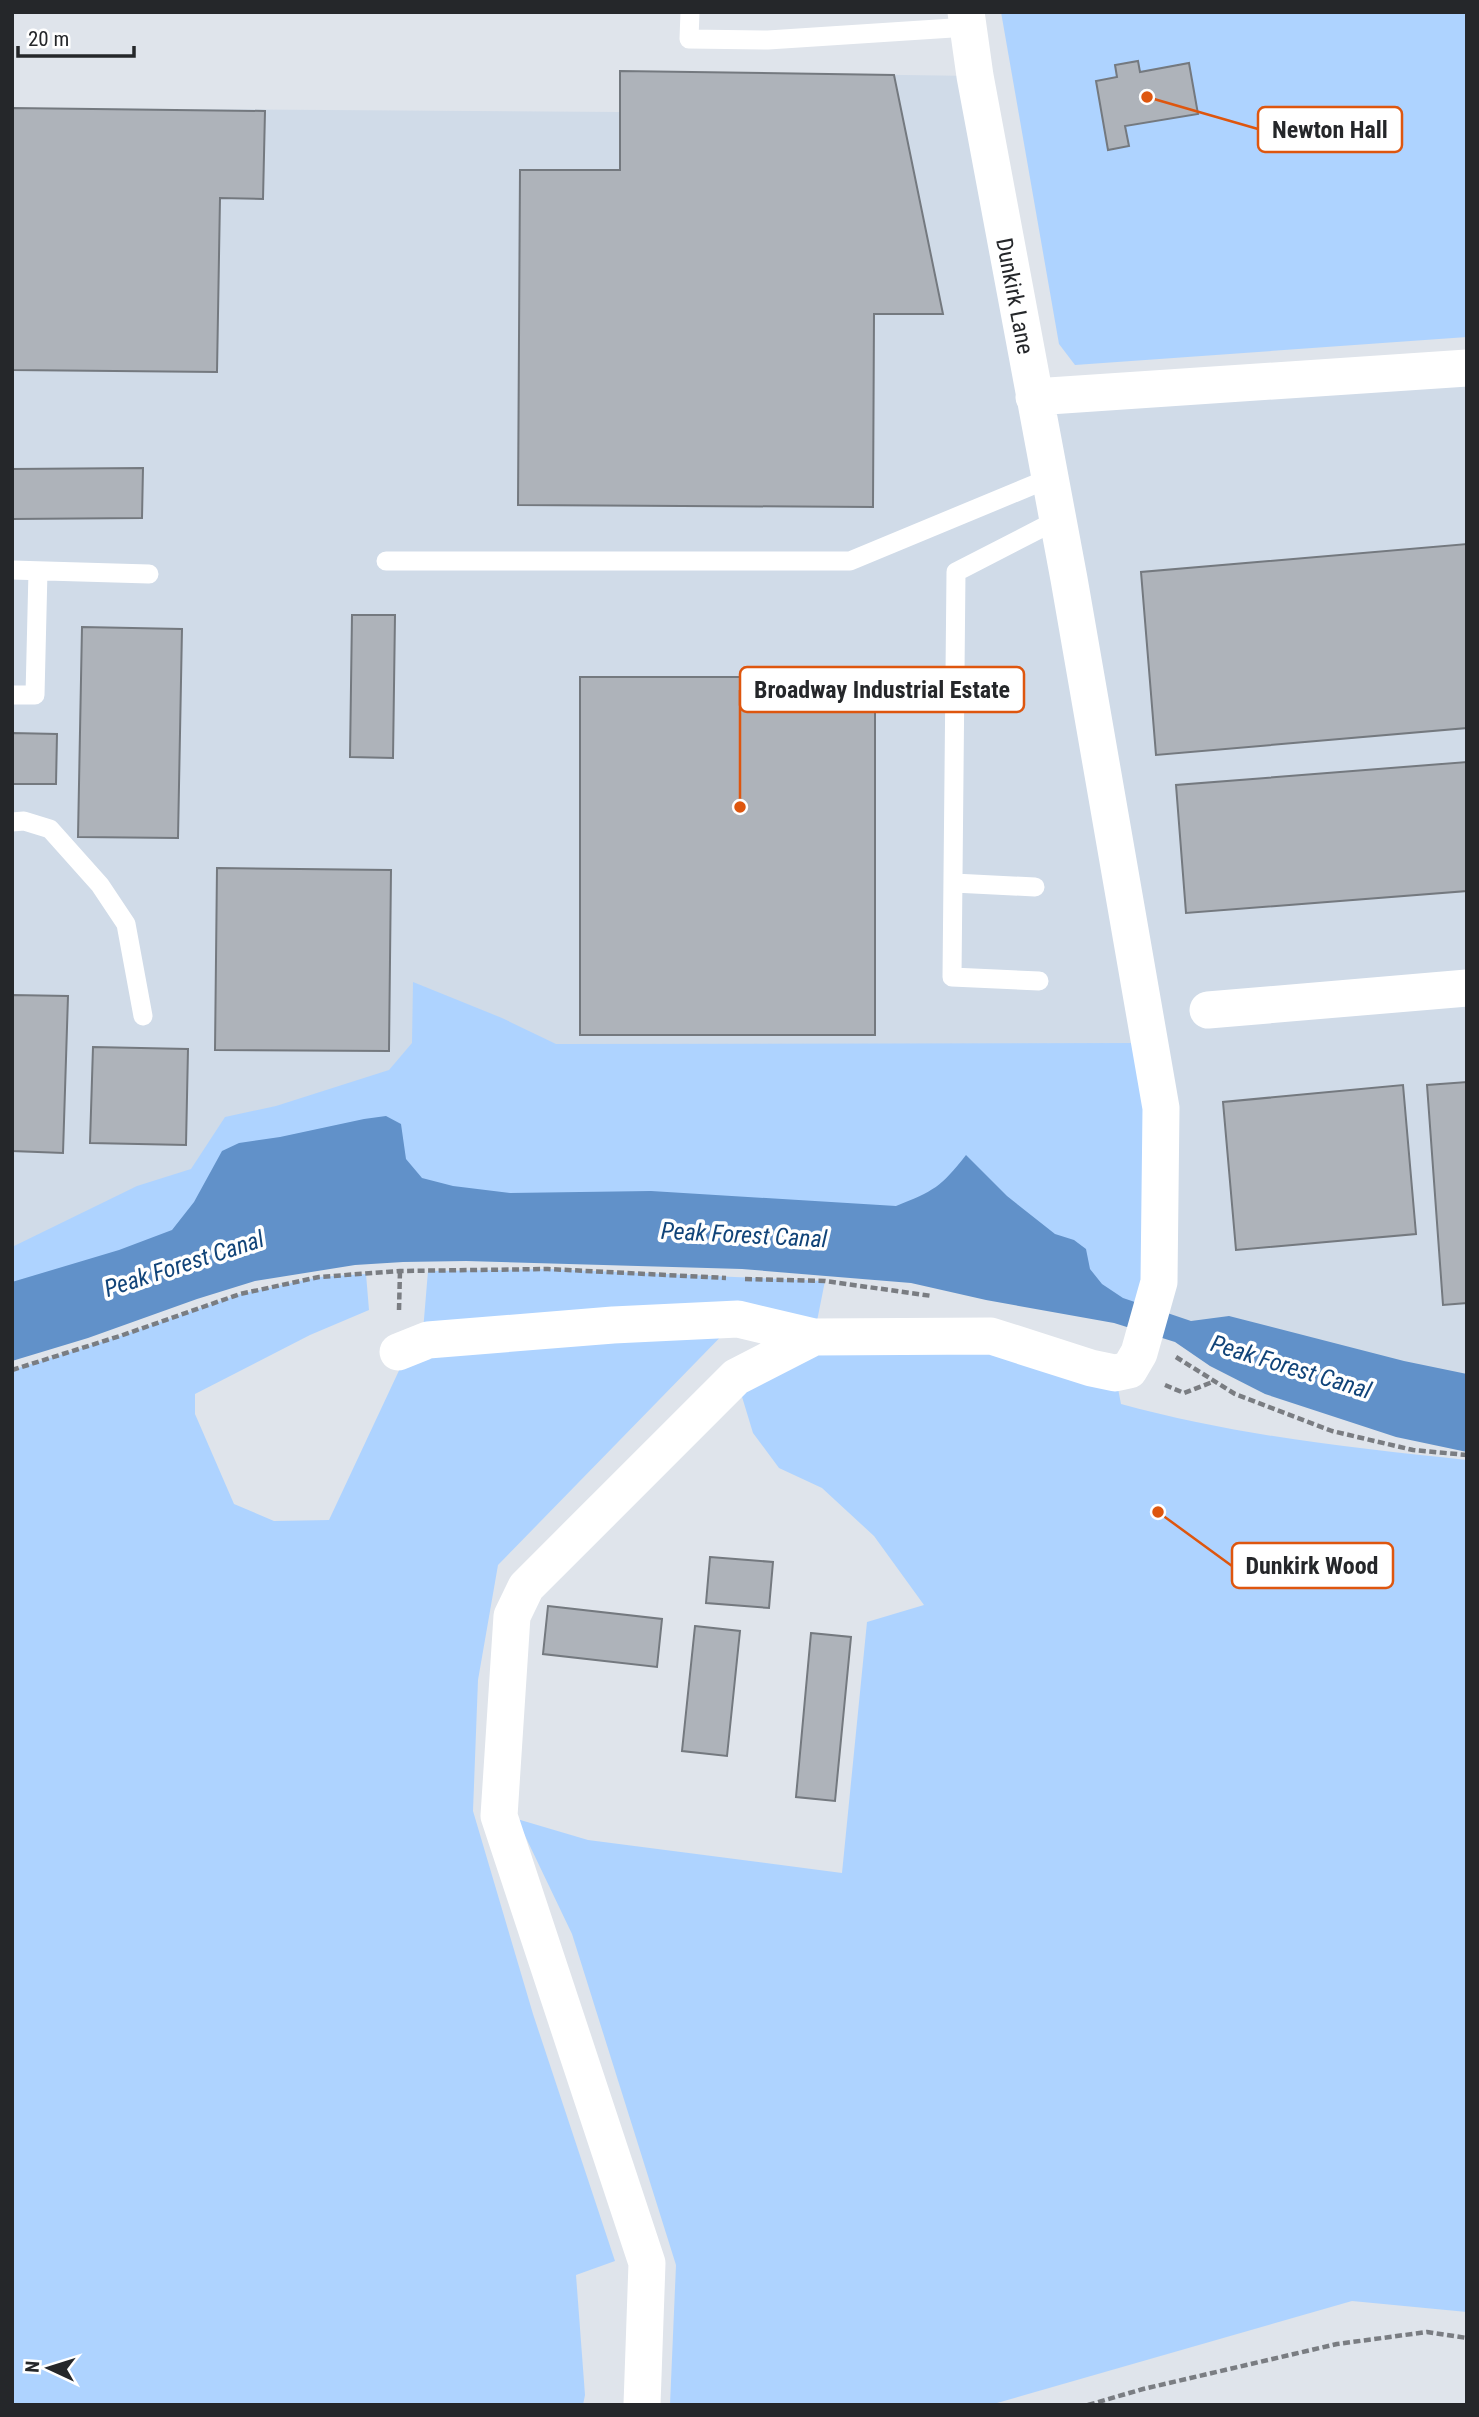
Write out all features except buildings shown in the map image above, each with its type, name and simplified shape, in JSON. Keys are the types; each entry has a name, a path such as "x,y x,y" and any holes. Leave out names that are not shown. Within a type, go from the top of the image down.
{"street":[{"name":"Dunkirk Lane","path":"967,20 977,90 1069,579 1161,1108 1159,1282 1147,1359"},
{"path":"1034,397 1467,368"},
{"path":"1208,1010 1467,988"},
{"path":"398,1352 428,1340 612,1325 738,1319 814,1337 991,1336 1115,1373 1147,1359"},
{"path":"642,2405 647,2263 499,1816 512,1616 526,1587 736,1377 814,1337"}],"lane":[{"path":"690,12 689,39 768,40 967,20"},
{"path":"386,561 850,561 1050,478"},
{"path":"1039,981 952,976 956,572 1057,520"},
{"path":"12,570 149,574"},
{"path":"12,695 35,695 37,571"},
{"path":"12,822 24,821 50,830 100,885 126,924 143,1016"},
{"path":"954,883 1035,887"}],"path":[{"path":"1147,1359 1184,1393 1215,1381"},
{"path":"1147,1359 1215,1381 1236,1394 1332,1431 1413,1450 1467,1455"},
{"path":"1088,2405 1143,2389 1337,2344 1427,2332 1467,2338"}],"shaded area":[{"path":"1001,12 1467,12 1467,337 1075,365 1059,344"},
{"path":"620,71 975,76 1034,396 1467,368 1467,1412 1098,1306 473,1221 12,1323 12,108 619,112"},
{"path":"413,982 502,1018 556,1044 1149,1043 1148,1322 1098,1306 473,1221 12,1323 12,1247 137,1186 191,1169 225,1117 276,1106 389,1070 412,1043"},
{"path":"548,1269 825,1281 814,1336 991,1336 1115,1373 1121,1404 1250,1432 1467,1460 1467,2312 1352,2301 990,2405 670,2405 676,2265 572,1934 517,1819 588,1840 842,1873 867,1622 924,1605 874,1536 822,1488 779,1468 753,1433 736,1377 812,1337 738,1319 498,1565 478,1680 473,1811 533,2014 615,2261 576,2275 585,2395 583,2405 12,2405 12,1370 240,1294 319,1277 366,1274 369,1310 310,1335 195,1394 195,1414 234,1504 274,1521 329,1520 403,1362 423,1331 428,1271"}],"water":[{"name":"Peak Forest Canal","path":"386,1116 401,1124 406,1159 422,1178 453,1186 510,1193 651,1191 896,1206 936,1187 966,1155 1007,1196 1055,1234 1074,1240 1086,1249 1090,1269 1102,1284 1123,1298 1191,1321 1229,1316 1404,1361 1467,1374 1467,1452 1396,1437 1265,1394 1210,1366 1175,1342 1114,1323 986,1300 911,1283 742,1269 466,1261 355,1265 255,1281 12,1361 12,1282 119,1250 172,1230 194,1202 222,1151 239,1143"}],"place":[{"name":"Newton Hall","path":"1147,97"},
{"name":"Broadway Industrial Estate","path":"740,807"},
{"name":"Dunkirk Wood","path":"1158,1512"}]}
